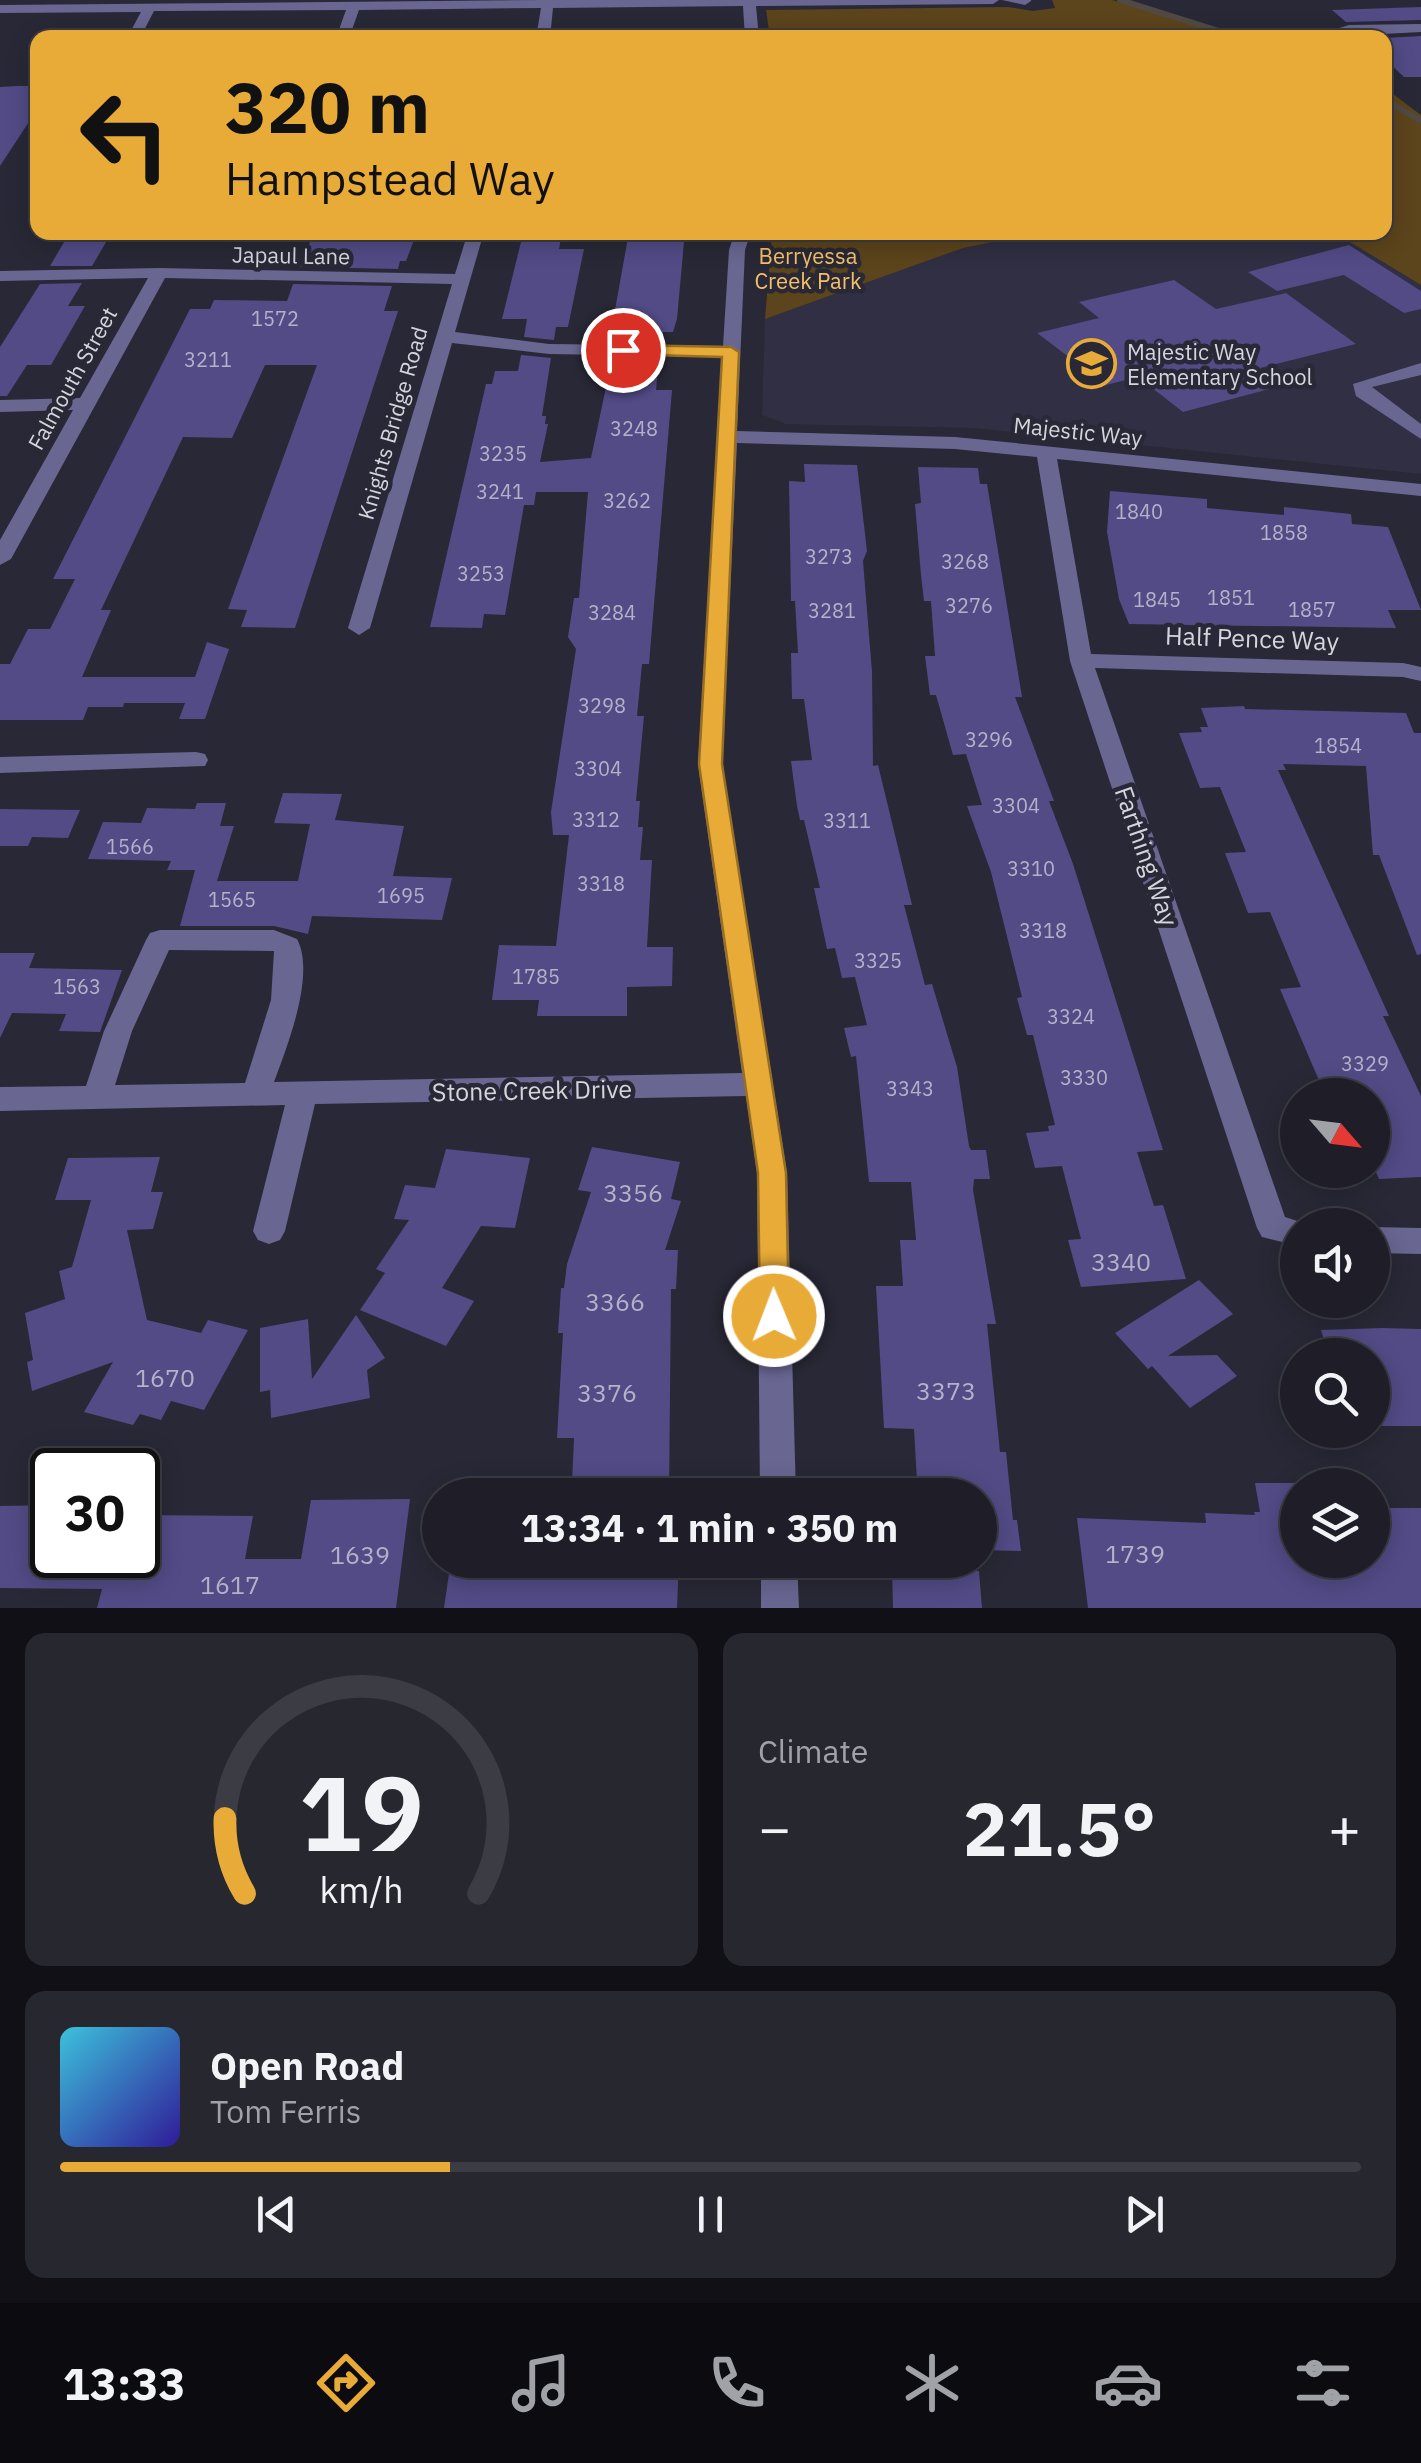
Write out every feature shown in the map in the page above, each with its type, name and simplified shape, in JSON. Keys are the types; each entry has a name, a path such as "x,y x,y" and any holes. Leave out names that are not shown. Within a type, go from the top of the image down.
{"street":[{"path":"0,8 993,0"},
{"path":"1008,0 1025,1"},
{"path":"544,30 548,2"},
{"path":"749,4 751,30"},
{"path":"137,30 150,7"},
{"path":"345,30 354,7"},
{"path":"1345,30 1420,29"},
{"name":"Knights Bridge Road","path":"358,628 473,240"},
{"path":"740,240 736,250 730,438 710,764 772,1173 778,1478"},
{"name":"Japaul Lane","path":"0,276 159,274 461,279"},
{"name":"Falmouth Street","path":"0,559 159,274"},
{"path":"443,336 549,349 731,352"},
{"path":"1421,369 1362,384 1363,392 1421,434"},
{"path":"0,406 86,404"},
{"name":"Majestic Way","path":"730,438 955,443 1421,490"},
{"name":"Farthing Way","path":"1046,453 1081,661 1273,1228 1280,1230"},
{"name":"Half Pence Way","path":"1081,661 1403,670 1421,674"},
{"path":"0,765 196,760"},
{"path":"97,1097 118,1031 160,940 274,940 287,946 290,960 274,1036 255,1094"},
{"name":"Stone Creek Drive","path":"0,1099 760,1084"},
{"path":"269,1231 303,1093"},
{"path":"1390,1240 1421,1241"},
{"path":"779,1578 780,1608"}],"shaded area":[{"name":"Majestic Way Elementary School","path":"1003,240 1347,240 1421,285 1421,474 974,428 786,424 762,415 765,319 963,248"}],"green space":[{"path":"1052,0 1112,0 1224,30 769,30 766,10 1008,7 1033,11 1055,8"},
{"path":"1392,93 1421,115 1421,285 1347,240 1392,240"},
{"name":"Berryessa Creek Park","path":"771,240 1003,240 963,248 765,319"}],"building":[{"path":"1421,7 1421,20 1346,22 1332,10"},
{"path":"1421,36 1421,77 1404,77 1392,66 1392,38"},
{"path":"30,86 30,120 0,166 0,87"},
{"path":"65,240 107,240 92,266 50,266"},
{"path":"311,240 414,240 406,261 400,261 398,269 300,267"},
{"path":"561,240 559,249 584,249 568,327 556,327 554,340 524,337 527,319 502,319 521,242"},
{"path":"628,240 684,242 673,332 663,332 662,342 615,341 615,332 611,332"},
{"path":"1349,245 1421,291 1421,309 1404,313 1344,275 1277,291 1248,272"},
{"path":"1174,280 1216,309 1286,293 1356,344 1260,368 1284,385 1183,412 1138,377 1106,385 1037,333 1099,318 1079,302"},
{"path":"82,283 68,306 85,306 51,365 27,365 7,396 0,396 0,347 40,284"},
{"path":"293,284 392,286 384,311 398,311 295,628 241,627 247,610 228,609 317,365 265,365 232,438 183,437 101,610 111,610 82,677 195,677 207,642 229,649 205,719 179,719 185,703 124,703 123,707 88,707 83,720 0,720 0,664 10,664 28,629 50,629 75,579 53,579 190,309 210,309 214,300 287,301"},
{"path":"521,355 551,358 542,416 546,416 548,424 540,462 591,458 612,359 659,360 656,390 672,390 649,664 642,664 637,716 644,716 636,801 640,801 638,827 643,827 640,860 652,860 647,947 673,947 672,986 627,987 627,1016 537,1016 539,1000 492,1000 499,945 556,946 569,835 553,835 551,812 576,649 568,637 574,598 579,598 588,492 536,492 534,505 524,505 505,615 484,614 482,628 430,627 486,384 492,384 495,371 518,371"},
{"path":"804,464 857,465 867,551 863,561 872,672 873,766 878,765 912,905 904,905 925,985 932,984 957,1067 969,1146 971,1150 986,1150 990,1179 974,1179 973,1190 996,1324 987,1324 1000,1452 1006,1452 1013,1520 1017,1520 1021,1551 997,1550 997,1478 917,1478 914,1429 884,1428 876,1286 903,1286 900,1240 916,1240 911,1182 869,1182 856,1056 851,1057 844,1028 867,1025 855,977 842,978 835,948 827,949 814,888 820,888 797,806 791,761 812,760 804,699 792,699 791,653 798,653 795,601 791,601 789,481 805,482"},
{"path":"918,467 978,468 980,484 987,484 1022,697 1015,697 1054,801 1049,801 1073,864 1163,1150 1137,1152 1154,1206 1163,1205 1186,1279 1081,1287 1068,1240 1081,1239 1062,1166 1035,1168 1026,1133 1049,1131 1048,1126 1055,1125 1033,1035 1027,1035 1017,998 1022,997 991,872 967,806 982,805 966,754 953,755 936,695 930,695 925,656 935,656 931,601 924,601 921,575 915,504 921,503"},
{"path":"1110,491 1207,499 1207,508 1284,515 1284,507 1351,514 1352,524 1388,527 1421,610 1388,610 1396,628 1129,624 1119,599 1107,532"},
{"path":"1244,706 1406,713 1414,733 1421,733 1421,954 1417,955 1379,855 1373,855 1366,766 1283,764 1286,770 1278,770 1421,1096 1421,1177 1390,1178 1390,1078 1318,1078 1280,989 1301,987 1270,912 1248,913 1225,853 1246,852 1220,787 1200,788 1179,733 1202,732 1200,727 1208,727 1201,708"},
{"path":"283,793 342,794 335,820 404,826 393,876 452,878 442,920 312,916 308,934 274,926 180,926 195,870 167,870 171,861 88,859 103,822 141,823 147,808 195,809 197,803 226,803 220,826 234,826 217,881 298,881 310,824 274,823"},
{"path":"0,809 80,810 68,838 32,837 28,846 0,846"},
{"path":"0,953 35,953 29,968 122,970 100,1032 59,1031 66,1014 12,1013 0,1038"},
{"path":"592,1147 680,1162 671,1199 681,1201 665,1250 678,1250 676,1289 671,1289 669,1478 572,1478 574,1438 557,1438 563,1333 558,1333 561,1288 591,1192 578,1190"},
{"path":"446,1149 530,1158 515,1228 481,1226 442,1288 474,1301 446,1346 360,1310 385,1273 376,1269 409,1220 394,1219 405,1185 435,1188"},
{"path":"160,1157 151,1192 163,1192 153,1229 127,1230 147,1320 201,1333 208,1320 248,1330 204,1410 171,1401 161,1420 140,1414 133,1425 84,1412 113,1362 32,1391 27,1362 33,1360 25,1313 65,1299 59,1271 72,1267 91,1200 55,1200 68,1158"},
{"path":"1199,1280 1233,1314 1168,1356 1217,1355 1237,1376 1190,1408 1115,1333"},
{"path":"356,1315 385,1358 367,1370 370,1398 271,1418 270,1390 260,1392 260,1328 308,1319 312,1379"},
{"path":"1421,1329 1421,1426 1390,1426 1390,1338 1324,1338 1321,1330"},
{"path":"1255,1483 1280,1483 1280,1578 1390,1578 1390,1508 1421,1508 1421,1608 1088,1608 1077,1518 1206,1523 1205,1513 1260,1512"},
{"path":"410,1499 396,1608 97,1608 102,1589 0,1588 0,1506 30,1505 30,1578 160,1578 160,1515 253,1516 245,1559 301,1559 311,1500"},
{"path":"448,1578 678,1578 677,1608 444,1608"},
{"path":"892,1578 980,1578 982,1608 893,1608"}],"waterway":[{"path":"1120,0 1216,30"},
{"path":"1392,104 1421,121"}],"place":[{"name":"Majestic Way Elementary School","path":"1092,364"}],"route":[{"path":"623,350 731,352 730,438 710,764 772,1173 774,1316"}]}
